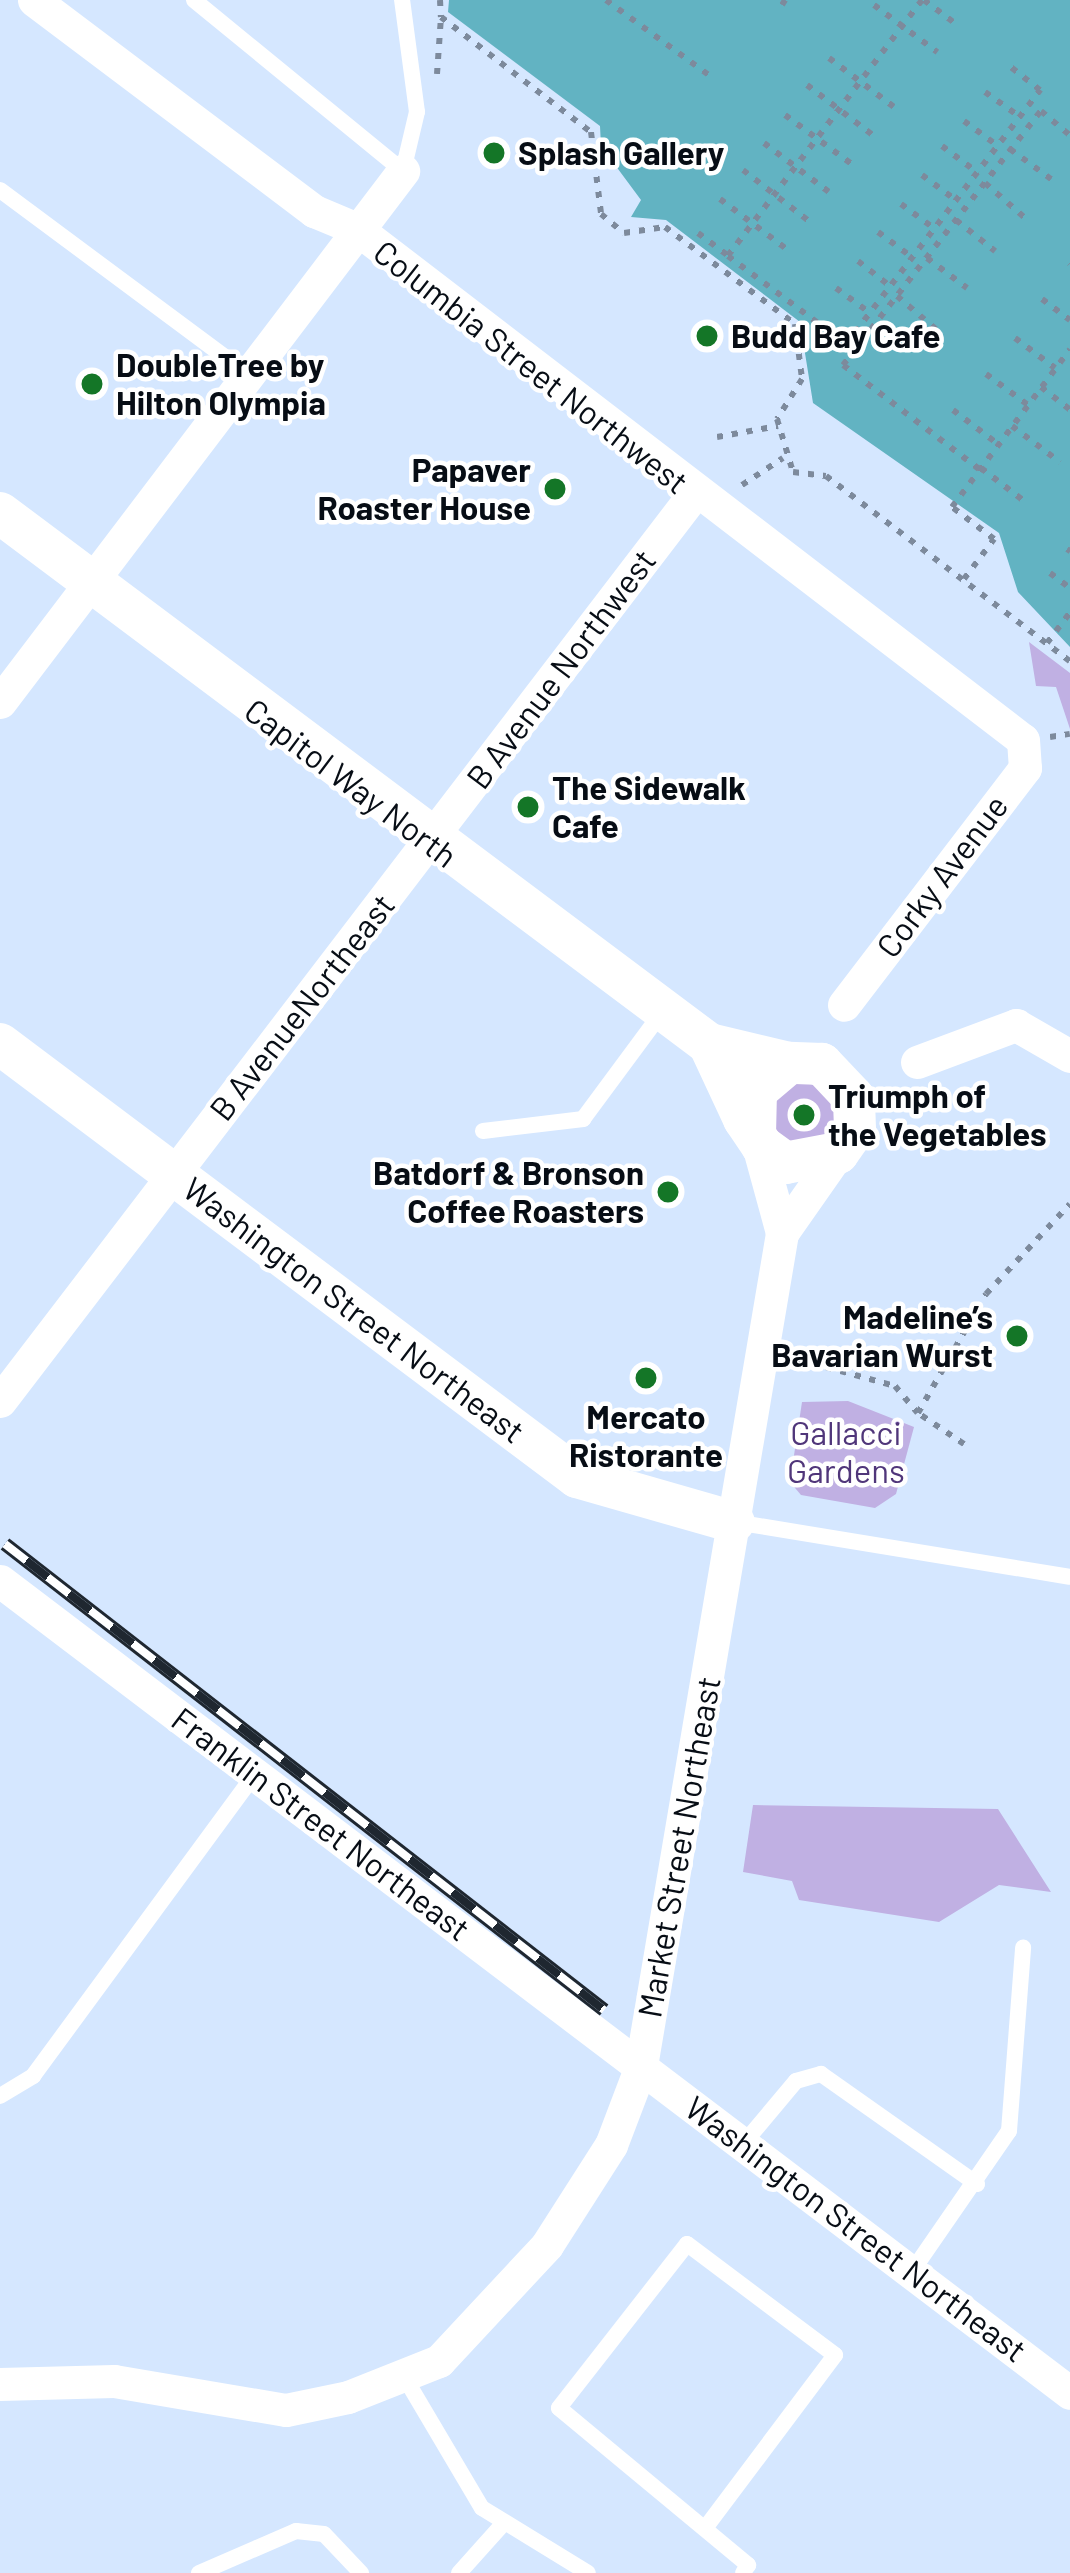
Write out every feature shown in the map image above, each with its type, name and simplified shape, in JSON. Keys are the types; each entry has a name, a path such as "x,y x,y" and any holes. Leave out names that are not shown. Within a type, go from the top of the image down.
{"street":[{"name":"Columbia Street Northwest","path":"34,0 318,214 357,229 693,495 1023,742"},
{"path":"0,702 403,171"},
{"name":"B Avenue Northwest","path":"428,843 693,495"},
{"name":"Capitol Way North","path":"0,513 428,843 709,1044 789,1063"},
{"name":"Corky Avenue","path":"844,1005 1024,767 1023,742"},
{"name":"B AvenueNortheast","path":"0,1401 428,843"},
{"path":"916,1062 1016,1024 1070,1056"},
{"name":"Washington Street Northeast","path":"0,1044 577,1477 734,1522"},
{"name":"Capitol Way North","path":"709,1044 755,1135"},
{"path":"789,1063 821,1064 848,1084 855,1129 838,1154 799,1166 755,1135 756,1091 789,1063"},
{"name":"Market Street Northeast","path":"405,2378 488,2317 547,2245 611,2145 641,2066 782,1233 755,1135"},
{"name":"Market Street Northeast","path":"782,1233 838,1154"},
{"name":"Franklin Street Northeast","path":"0,1582 641,2066"},
{"name":"Washington Street Northeast","path":"641,2066 1070,2393"},
{"path":"0,2384 114,2381 286,2410 405,2378"}],"lane":[{"path":"194,0 403,171 417,112 402,0"},
{"path":"0,190 248,374"},
{"path":"483,1131 583,1119 663,1011"},
{"path":"734,1522 1070,1577"},
{"path":"0,2096 33,2076 255,1774"},
{"path":"913,2270 1009,2131 1023,1948"},
{"path":"744,2143 796,2081 821,2074 976,2183"},
{"path":"706,2527 836,2355 687,2244 559,2408 706,2527 748,2565 743,2573"},
{"path":"405,2378 448,2468 503,2524 588,2573"},
{"path":"459,2573 503,2524"},
{"path":"199,2573 296,2531 324,2534 361,2573"}],"path":[{"path":"436,86 440,0"},
{"path":"606,0 709,75"},
{"path":"728,256 923,0 956,23"},
{"path":"874,5 937,52"},
{"path":"441,17 590,132 601,214 624,233 665,227 795,324 802,379 778,426 783,458 800,476 826,476 1070,662"},
{"path":"829,58 894,107"},
{"path":"698,232 846,344 1040,90 1007,64"},
{"path":"807,85 874,136"},
{"path":"986,92 1020,117"},
{"path":"1028,504 843,365 1041,111 1070,135"},
{"path":"785,115 853,164"},
{"path":"964,121 998,146"},
{"path":"764,143 829,192"},
{"path":"942,146 977,173"},
{"path":"1010,148 1052,179"},
{"path":"743,170 808,221"},
{"path":"922,176 956,201"},
{"path":"985,183 1024,217"},
{"path":"720,199 788,250"},
{"path":"902,204 935,229"},
{"path":"956,220 995,251"},
{"path":"878,232 913,258"},
{"path":"927,258 967,288"},
{"path":"858,261 891,286"},
{"path":"836,288 870,314"},
{"path":"897,296 938,331"},
{"path":"1042,299 1070,320"},
{"path":"1015,338 1055,368"},
{"path":"964,579 994,538 952,507 1070,349"},
{"path":"986,374 1028,405"},
{"path":"1041,387 1070,410"},
{"path":"952,410 998,444"},
{"path":"717,437 778,426"},
{"path":"1012,426 1060,462"},
{"path":"729,494 783,458"},
{"path":"1050,573 1070,588"},
{"path":"1047,644 1070,613"},
{"path":"918,1413 986,1294 1070,1204"},
{"path":"797,1359 895,1386 918,1413 964,1444"}],"green space":[{"path":"1029,642 1070,673 1070,729 1056,687 1036,686"},
{"path":"788,1078 836,1091 834,1139 778,1144 769,1096"},
{"name":"Gallacci Gardens","path":"848,1401 914,1427 896,1494 875,1508 801,1495 790,1482 802,1402"},
{"path":"753,1805 998,1809 1051,1892 999,1885 939,1922 799,1900 792,1881 743,1872"}],"shaded area":[{"path":"449,0 1070,0 1070,647 1018,592 999,533 813,403 800,322 666,220 631,217 641,200 601,146 600,126 448,12"}],"railway":[{"path":"5,1544 604,2010"}],"place":[{"name":"Splash Gallery","path":"494,153"},
{"name":"Budd Bay Cafe","path":"707,336"},
{"name":"DoubleTree by Hilton Olympia","path":"92,384"},
{"name":"Papaver Roaster House","path":"555,489"},
{"name":"The Sidewalk Cafe","path":"528,807"},
{"name":"Triumph of the Vegetables","path":"804,1115"},
{"name":"Batdorf & Bronson Coffee Roasters","path":"668,1192"},
{"name":"Madeline’s Bavarian Wurst","path":"1017,1336"},
{"name":"Mercato Ristorante","path":"646,1378"}]}
